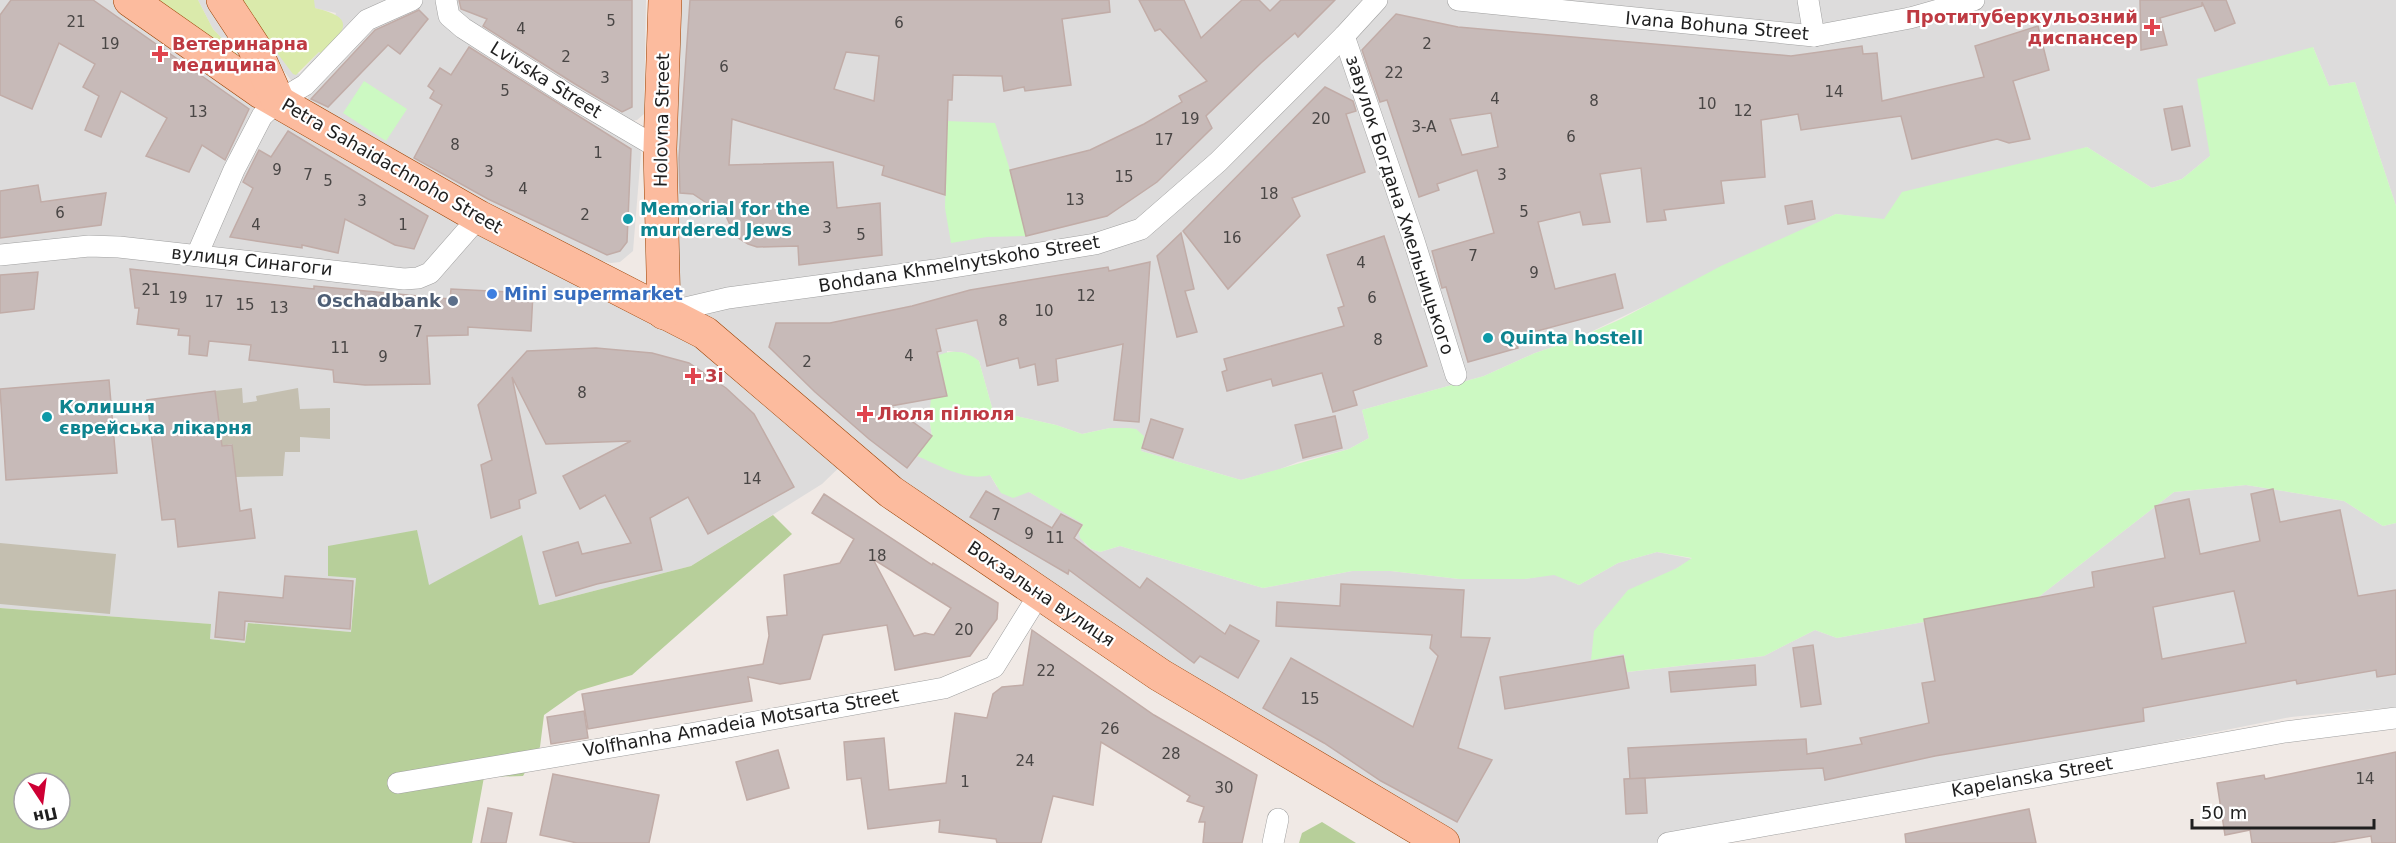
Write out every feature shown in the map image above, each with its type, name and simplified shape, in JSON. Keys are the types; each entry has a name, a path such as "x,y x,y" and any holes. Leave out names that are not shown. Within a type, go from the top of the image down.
{"main road":[{"name":"Petra Sahaidachnoho Street","path":"130,0 278,101 479,217 664,313"},
{"path":"223,0 254,47 278,101"},
{"name":"Holovna Street","path":"664,313 660,149 665,0"},
{"name":"Вокзальна вулиця","path":"664,313 705,333 891,492 1160,675 1443,843"}],"street":[{"path":"197,255 234,170 262,116 278,101 305,85 368,20 412,0"},
{"name":"Lvivska Street","path":"446,0 449,16 463,28 568,95 660,149"},
{"name":"Bohdana Khmelnytskoho Street","path":"664,313 728,298 924,272 1095,244 1141,229 1218,162 1377,0"},
{"name":"Ivana Bohuna Street","path":"1458,0 1814,36 1910,18 1974,0"},
{"path":"1808,0 1814,36"},
{"name":"завулок Богдана Хмельницького","path":"1344,36 1414,241 1456,375"},
{"name":"вулиця Синагоги","path":"0,255 89,246 197,255 404,279 418,278 430,273 479,217"},
{"name":"Volfhanha Amadeia Motsarta Street","path":"398,783 944,688 994,667 1040,593"},
{"name":"Kapelanska Street","path":"1668,843 2285,732 2396,718"},
{"path":"1273,843 1278,819"}],"shaded area":[{"path":"0,0 155,0 239,56 213,29 198,0 218,0 264,75 646,301 666,0 2396,0 2396,206 2355,82 2329,86 2313,47 2210,156 2182,179 2152,188 2087,147 1885,220 1836,214 1574,340 1535,353 1484,376 1362,410 1369,438 1349,449 1241,480 1141,451 1136,429 1110,428 1082,434 1056,425 993,411 979,361 965,353 947,351 947,396 929,417 932,436 990,475 997,487 1029,492 1083,523 1079,533 1091,549 1100,552 1120,546 1263,588 1352,571 1391,571 1459,579 1525,579 1554,574 1579,585 1618,563 1657,552 1693,559 1677,568 1624,654 1628,672 1764,656 1815,630 1837,638 2032,602 2174,492 2246,485 2344,501 2383,526 2396,523 2396,707 2291,717 1660,843 1457,843 1298,755 851,456 822,484 691,566 539,605 428,585 416,530 356,578 351,632 249,623 245,643 210,639 210,624 0,608"},
{"path":"237,0 299,74 319,52 324,55 336,13 314,8 314,0 646,0 644,114 632,121 641,153 633,251 620,262 597,260 492,209 307,100 309,95 290,79 249,27"},
{"path":"242,388 243,403 257,401 256,396 298,388 300,409 330,408 330,439 300,437 300,452 285,452 283,476 236,477 232,444 222,446 215,391"},
{"path":"0,543 116,554 110,614 0,604"}],"green space":[{"path":"155,0 198,0 213,29 239,56"},
{"path":"237,0 314,0 315,8 342,20 342,31 324,56 319,52 296,75"},
{"path":"2313,47 2329,86 2355,82 2396,206 2396,523 2383,526 2344,501 2246,485 2174,492 2032,602 1837,638 1815,630 1764,656 1627,672 1624,654 1591,660 1594,631 1628,590 1677,568 1692,558 1657,552 1618,563 1579,585 1554,575 1525,579 1459,579 1391,571 1352,571 1263,588 1120,546 1100,552 1091,549 1080,538 1079,533 1083,524 1029,492 1013,498 1001,493 990,475 981,477 962,474 917,456 932,436 929,417 931,399 947,395 939,355 954,352 965,353 979,361 993,411 1056,425 1082,434 1110,428 1136,429 1144,436 1141,451 1241,480 1349,449 1369,438 1362,410 1484,376 1535,353 1574,340 1621,319 1721,266 1836,214 1884,219 1902,192 2087,147 2152,188 2182,179 2210,156 2197,79"},
{"path":"364,81 407,109 386,141 343,113"},
{"path":"947,121 995,123 1010,170 1026,236 987,237 951,243 945,208"},
{"path":"773,515 792,534 632,675 578,691 544,715 540,747 523,776 484,777 472,843 0,843 0,608 211,624 210,639 245,643 248,623 351,632 356,578 328,576 328,546 417,530 429,585 522,535 539,605 691,566"},
{"path":"1322,822 1356,843 1299,843 1302,833"}],"building":[{"path":"11,0 93,0 249,109 225,160 202,145 189,172 146,156 167,118 121,91 101,137 85,130 99,96 83,87 95,64 59,43 32,109 0,95 0,15"},
{"path":"459,0 632,0 632,107 622,112 575,84 483,26 487,19 461,9"},
{"path":"690,0 1109,0 1110,12 1062,19 1071,85 1025,91 1024,87 1004,91 1002,76 953,75 952,100 948,100 945,195 882,175 884,166 732,119 729,165 833,162 837,208 880,203 882,255 799,265 798,246 757,247 748,244 735,236 726,216 693,194 680,193 679,158","holes":["846,52 879,56 874,101 834,89"]},
{"path":"1139,0 1184,0 1201,38 1242,0 1259,0 1270,11 1281,0 1335,0 1298,37 1295,33 1206,116 1212,128 1157,182 1107,216 1026,236 1010,170 1090,150 1144,124 1182,102 1179,96 1207,81 1160,29 1155,31"},
{"name":"Протитуберкульозний диспансер","path":"2140,0 2226,0 2235,23 2215,31 2202,2 2202,6 2160,18 2167,45 2141,50"},
{"path":"419,10 428,19 400,54 388,45 328,107 311,99 375,30"},
{"path":"1396,14 1458,27 1791,56 1862,46 1863,54 1877,53 1882,101 1984,77 1975,46 2038,26 2049,70 2013,81 2030,139 2009,143 1997,139 1912,159 1901,116 1801,130 1798,114 1761,120 1765,177 1721,181 1724,203 1664,210 1666,220 1647,222 1641,168 1600,174 1610,222 1583,225 1580,212 1538,222 1555,289 1615,274 1623,308 1515,337 1518,348 1468,362 1446,287 1442,288 1432,251 1494,233 1477,170 1437,184 1439,190 1419,197 1387,100 1380,102 1362,50","holes":["1491,113 1498,147 1462,155 1450,119"]},
{"path":"469,47 631,149 627,242 620,251 607,255 488,199 414,158 442,105 430,98 434,91 428,86 440,68 451,75"},
{"path":"1325,87 1353,101 1356,111 1346,114 1365,172 1292,198 1300,216 1228,289 1183,231"},
{"path":"2182,106 2190,146 2172,150 2164,109"},
{"path":"288,131 428,216 414,249 395,245 345,219 338,253 302,245 302,248 230,237 253,188 243,182 259,150 271,157"},
{"path":"38,185 41,202 106,193 101,225 0,238 0,191"},
{"path":"1812,201 1815,219 1788,224 1785,206"},
{"path":"1181,233 1194,289 1185,291 1197,332 1177,337 1157,256"},
{"path":"1384,236 1427,366 1353,391 1357,405 1333,412 1322,373 1273,386 1271,379 1227,391 1222,372 1227,370 1224,359 1344,326 1338,308 1344,306 1327,255"},
{"path":"1150,262 1139,422 1114,420 1123,344 1056,359 1058,381 1038,385 1035,364 1020,368 1018,358 987,366 977,320 936,329 941,351 937,352 947,396 891,406 932,436 907,468 869,439 815,392 769,347 776,323 830,323 912,306 970,290 1108,267 1109,271"},
{"path":"130,269 314,289 314,286 450,299 451,289 533,293 531,331 468,327 468,335 427,336 430,384 365,385 334,382 333,370 249,360 251,345 209,341 207,356 189,354 190,336 178,335 179,329 137,324 139,308 135,308"},
{"path":"38,272 34,309 0,313 0,275"},
{"path":"596,348 652,353 689,363 726,388 754,414 794,487 708,534 688,497 650,518 662,570 597,584 556,596 543,552 578,542 582,554 631,543 605,495 580,509 563,476 631,441 546,444 512,377 536,493 519,500 520,508 491,518 481,465 492,460 478,405 527,351"},
{"path":"109,380 117,473 6,480 0,389"},
{"path":"215,391 222,446 232,445 240,511 251,509 255,538 178,547 175,519 162,520 147,400"},
{"path":"1335,416 1342,448 1303,458 1295,425"},
{"path":"1151,419 1183,429 1173,458 1142,448"},
{"path":"2273,489 2280,522 2340,510 2358,596 2396,590 2396,674 2377,677 2376,670 2297,684 2296,680 2143,708 2144,721 1935,756 1825,780 1823,768 1630,779 1628,748 1806,739 1807,754 1862,744 1860,738 1929,723 1922,683 1935,681 1924,619 2094,587 2092,572 2165,558 2155,506 2189,499 2200,554 2260,541 2251,494","holes":["2234,591 2246,643 2162,659 2153,607"]},
{"path":"986,491 1052,528 1061,514 1082,525 1074,538 1140,588 1147,578 1225,634 1230,625 1259,641 1238,678 1200,656 1194,663 1069,570 1068,574 970,517"},
{"path":"824,494 932,565 933,563 998,603 997,619 970,656 895,670 887,625 823,635 810,679 780,684 748,677 752,701 588,729 582,694 763,664 769,636 767,617 787,615 784,575 840,563 854,539 812,513","holes":["873,559 951,608 934,635 925,633 914,636"]},
{"path":"285,576 353,581 350,629 245,621 244,640 215,637 219,592 283,598"},
{"path":"1341,584 1464,590 1461,637 1490,638 1458,748 1492,760 1457,822 1381,781 1324,743 1263,708 1291,658 1413,727 1438,656 1430,648 1432,635 1276,626 1277,602 1340,606"},
{"path":"1032,630 1154,715 1257,775 1242,843 1203,843 1205,822 1199,822 1204,807 1187,801 1190,796 1101,742 1093,805 1053,796 1041,843 997,843 996,839 939,832 940,820 868,829 861,778 847,780 844,742 884,738 889,790 946,783 955,713 987,718 993,694 1002,687 1023,685"},
{"path":"1813,645 1821,704 1801,707 1793,648"},
{"path":"1623,656 1629,688 1505,709 1500,677"},
{"path":"1755,665 1756,685 1671,692 1669,672"},
{"path":"584,711 588,738 551,744 547,717"},
{"path":"778,750 789,788 747,800 736,762"},
{"path":"2396,752 2396,843 2372,843 2371,836 2330,843 2252,843 2250,830 2225,835 2217,783 2264,775 2265,779"},
{"path":"553,774 659,795 649,843 577,843 540,835"},
{"path":"1645,778 1647,813 1626,814 1624,779"},
{"path":"488,808 512,813 506,843 481,843"},
{"path":"2029,809 2036,843 1906,843 1905,834"}],"place":[{"name":"Протитуберкульозний диспансер","path":"2152,27"},
{"name":"Ветеринарна медицина","path":"160,54"},
{"name":"Memorial for the murdered Jews","path":"628,219"},
{"name":"Mini supermarket","path":"492,294"},
{"name":"Oschadbank","path":"453,301"},
{"name":"Quinta hostell","path":"1488,338"},
{"name":"3i","path":"693,376"},
{"name":"Люля пілюля","path":"865,414"},
{"name":"Колишня єврейська лікарня","path":"47,417"}]}
